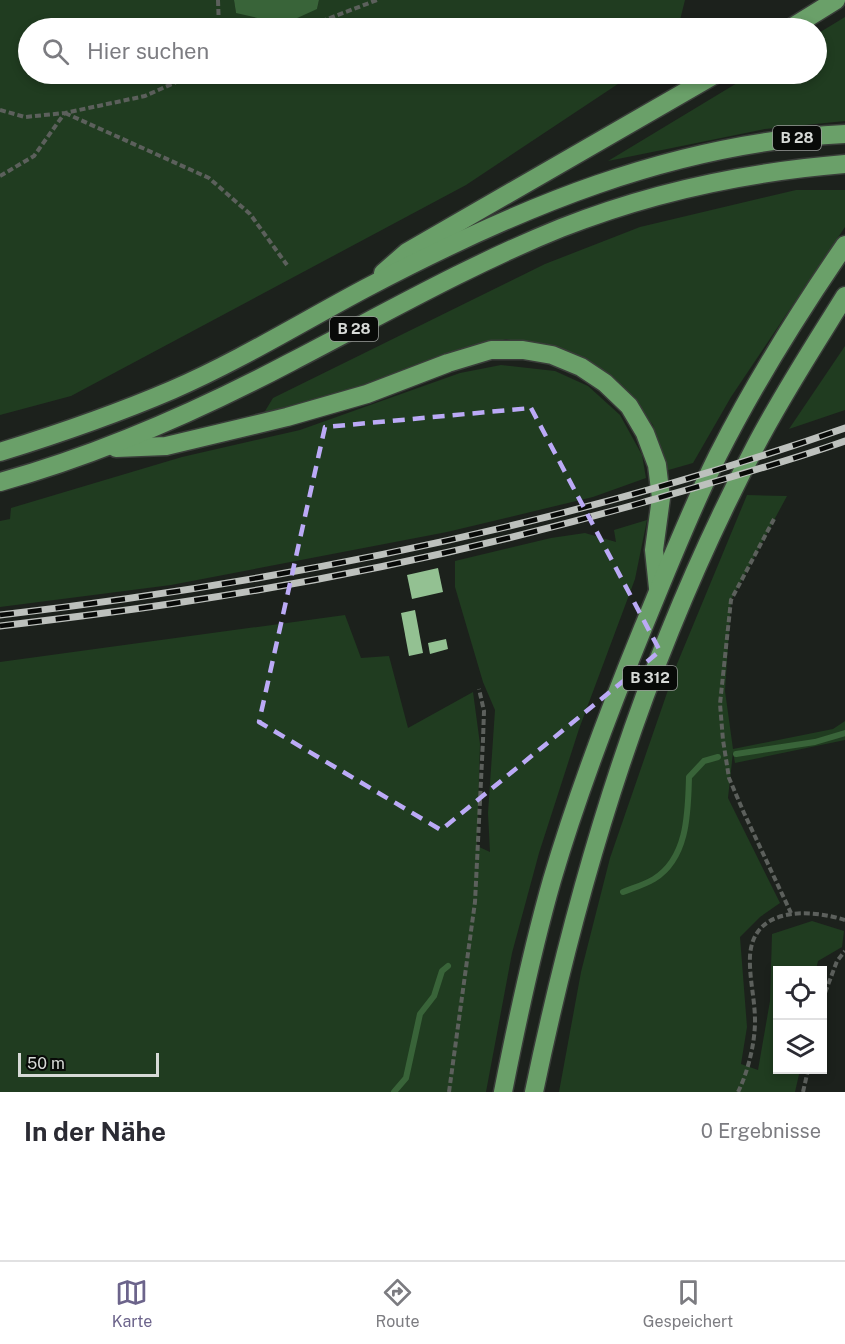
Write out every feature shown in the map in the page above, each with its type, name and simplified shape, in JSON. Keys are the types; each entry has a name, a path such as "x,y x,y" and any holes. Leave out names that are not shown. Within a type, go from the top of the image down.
{"highway":[{"path":"807,18 836,0"},
{"name":"B 28","path":"366,288 406,252 699,84"},
{"name":"B 28","path":"0,452 87,423 172,390 366,288 494,225 593,184 688,157 749,145 845,134"},
{"name":"B 28","path":"0,482 102,449 198,408 464,272 560,229 607,211 755,174 845,164"},
{"name":"B 312","path":"503,1092 537,941 567,832 615,697 658,590 682,531 741,412 789,331 845,245"},
{"name":"B 312","path":"534,1092 555,992 586,871 616,773 650,680 692,576 755,447 845,296"},
{"name":"B 312","path":"102,449 166,446 231,432 367,394 448,363 491,350 523,350 552,355 580,366 605,382 629,406 645,433 657,465 661,498 654,550 658,590"}],"path":[{"path":"218,0 219,18"},
{"path":"330,18 377,0"},
{"path":"0,110 25,117 65,113 145,96 172,84"},
{"path":"0,176 34,156 65,113"},
{"path":"65,113 209,178 250,214 287,265"},
{"path":"774,519 731,600 720,704 729,778 791,913"},
{"path":"449,1092 475,902 483,740 483,711 479,689"},
{"path":"738,1092 746,1075 755,1022 750,957 753,939 764,925 777,917 791,913 845,920"},
{"path":"827,987 837,961 845,951"},
{"path":"803,1092 807,1074"}],"highlighted area":[{"path":"531,408 660,651 441,830 259,722 325,427"}],"shaded area":[{"path":"0,0 234,0 236,13 317,9 319,0 685,0 680,18 18,18 18,84 618,84 466,185 71,396 0,415"},
{"path":"234,0 319,0 317,9 297,18 258,18 236,13"},
{"path":"845,17 845,121 765,129 608,161 735,84 827,84 827,28"},
{"path":"796,190 845,190 845,227 731,397 693,463 665,471 653,425 615,379 564,352 506,339 458,353 318,403 262,416 273,398 545,264 640,227"},
{"path":"845,346 845,410 789,429"},
{"path":"501,365 555,371 588,386 620,415 642,455 646,478 593,497 447,532 171,585 0,607 0,521 10,519 11,508 182,457 300,430 460,373"},
{"path":"747,495 787,496 731,600 725,691 733,749 833,729 845,721 845,740 735,763 733,752 728,798 780,903 760,917 740,937 747,1027 741,1064 758,1070 770,1001 772,934 812,921 844,931 842,947 818,961 817,966 773,966 773,1074 799,1074 795,1092 559,1092 581,972 610,858 677,664"},
{"path":"647,520 635,579 579,729 539,853 512,953 486,1092 0,1092 0,662 345,615 361,658 389,656 408,728 473,692 480,744 477,846 490,852 488,813 495,710 483,682 455,587 455,561 551,538 585,533 616,542 614,530"}],"building":[{"path":"438,568 443,592 412,599 407,575"},
{"path":"415,610 423,653 409,656 401,613"},
{"path":"446,639 448,649 430,654 428,643"}],"waterway":[{"path":"736,754 815,742 845,733"},
{"path":"623,892 654,879 674,859 684,833 689,777 704,761 718,757"},
{"path":"394,1092 406,1078 420,1014 434,996 442,971 448,966"}],"railway":[{"path":"0,615 214,585 428,545 638,493 845,428"},
{"path":"0,626 235,594 352,573 584,519 769,466 845,441"}]}
